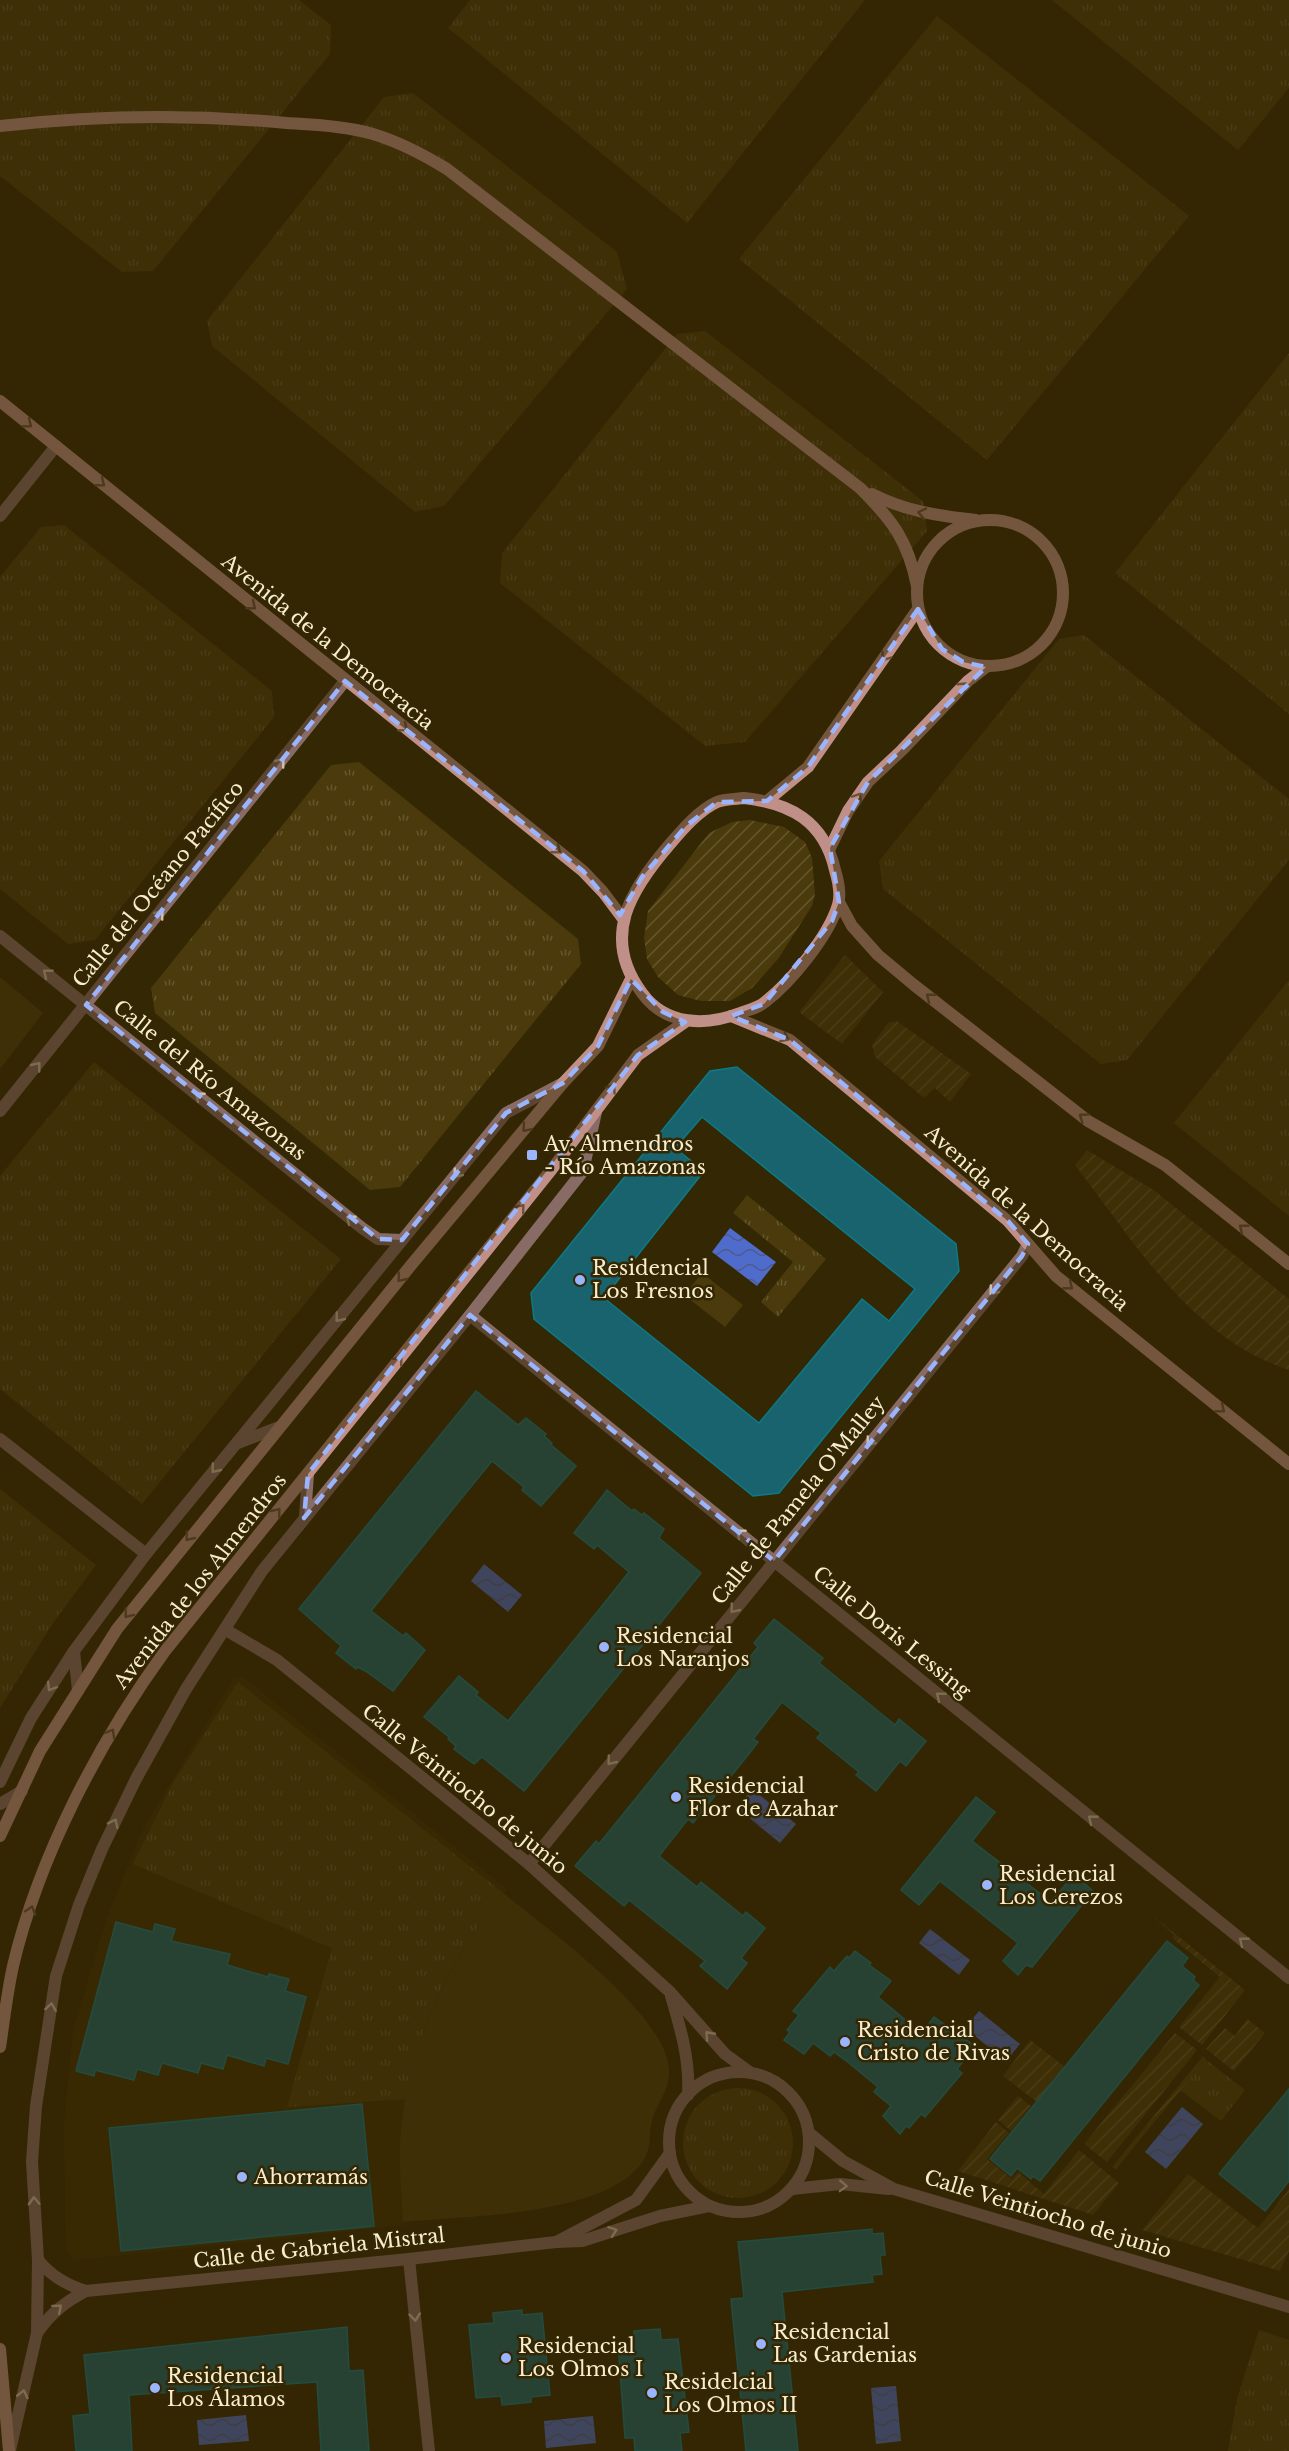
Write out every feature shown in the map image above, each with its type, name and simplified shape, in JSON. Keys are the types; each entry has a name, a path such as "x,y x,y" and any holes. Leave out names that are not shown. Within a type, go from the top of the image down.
{"street":[{"path":"0,126 88,118 218,116 324,126 372,134 422,154 457,176 860,488 884,512 903,537 912,560 917,586 918,609 927,631 942,650 963,662 986,667 1012,663 1033,652 1049,636 1061,617 1065,592 1060,568 1052,554 1029,530 1005,521 920,513 891,504 860,488"},
{"name":"Avenida de la Democracia","path":"0,401 583,871 603,892 624,920"},
{"path":"0,516 56,446"},
{"path":"917,586 923,562 937,543 957,528 980,520"},
{"path":"767,801 808,767 918,609"},
{"path":"830,848 848,811 868,782 968,681 986,667"},
{"name":"Calle del Océano Pacífico","path":"0,1111 345,681"},
{"path":"744,798 767,801 807,820 830,848 838,879 839,902 832,921 820,941 764,1004 715,1022 685,1022 663,1012 645,998 631,979 625,961 624,920 629,900 642,877 686,826 717,802 744,798"},
{"path":"839,902 852,926 878,955 905,977 1088,1121 1165,1165 1289,1264"},
{"name":"Calle del Río Amazonas","path":"0,936 362,1228 378,1239 402,1240"},
{"name":"Avenida de los Almendros","path":"0,1836 40,1751 117,1629 279,1427 563,1083 598,1046 631,979"},
{"name":"Avenida de la Democracia","path":"731,1016 790,1040 1008,1221 1056,1276 1289,1464"},
{"name":"Avenida de los Almendros","path":"0,2048 13,1966 60,1831 91,1767 130,1699 165,1651 596,1112 638,1055 685,1022"},
{"name":"Avenida de los Almendros","path":"0,1782 31,1718 74,1650 146,1554 506,1113 563,1083"},
{"name":"Avenida de los Almendros","path":"10,2451 37,2333 38,2260 32,2162 36,2106 56,1976 79,1905 102,1849 136,1779 186,1689 262,1571 470,1315 583,1171 596,1112"},
{"name":"Calle de Pamela O'Malley","path":"529,1864 1022,1256 1028,1244"},
{"name":"Calle Doris Lessing","path":"470,1315 1289,1978"},
{"name":"Avenida de los Almendros","path":"236,1444 279,1427"},
{"path":"0,1439 146,1554"},
{"name":"Avenida de los Almendros","path":"304,1518 308,1474"},
{"name":"Calle Veintiocho de junio","path":"226,1630 277,1660 529,1864 670,1992 725,2054 751,2073"},
{"path":"74,1650 78,1691"},
{"path":"0,1804 21,1791"},
{"path":"670,1992 685,2044 689,2073 688,2095"},
{"path":"751,2073 772,2080 790,2094 803,2112 809,2133 807,2163 792,2189 768,2207 739,2213 710,2206 683,2185 670,2153 670,2132 676,2112 688,2095 702,2083 717,2076 751,2073"},
{"name":"Calle Veintiocho de junio","path":"809,2133 843,2161 894,2189 1289,2307"},
{"name":"Calle de Gabriela Mistral","path":"556,2242 636,2200 670,2153"},
{"path":"792,2189 840,2184 894,2189"},
{"name":"Calle de Gabriela Mistral","path":"38,2260 47,2271 68,2286 86,2291 582,2241 651,2218 710,2206"},
{"path":"410,2259 429,2451"},
{"name":"Calle de Gabriela Mistral","path":"37,2333 57,2309 86,2291"},
{"name":"Avenida de los Almendros","path":"0,2349 10,2451"}],"highlighted area":[{"path":"918,609 942,649 963,662 986,667 868,782 830,848 839,902 832,921 764,1004 731,1016 790,1040 1008,1221 1028,1244 1022,1256 774,1561 470,1315 304,1518 308,1474 638,1055 685,1022 663,1012 631,979 598,1046 563,1083 506,1113 402,1240 378,1239 86,1005 345,681 583,871 620,915 642,877 686,826 717,802 767,801 808,767"}],"shaded area":[{"path":"234,1678 244,1678 507,1889 472,1938 403,2144 404,2225 74,2260 66,2248 64,2125 73,2031 107,1917 144,1827"}],"green space":[{"path":"0,0 299,0 331,25 330,54 153,271 122,272 0,176"},
{"path":"470,0 865,0 687,223 448,28"},
{"path":"1052,0 1289,0 1289,88 1238,150"},
{"path":"937,16 1189,216 987,460 739,259"},
{"path":"413,93 617,252 627,289 444,506 415,512 212,346 207,321 384,97"},
{"path":"705,331 924,502 927,531 745,742 705,746 500,583 502,553 677,334"},
{"path":"1289,353 1289,714 1115,573"},
{"path":"64,525 272,691 274,717 95,940 68,944 0,889 0,577 41,527"},
{"path":"1084,635 1289,799 1289,860 1127,1060 1101,1064 883,889 879,861 1059,639"},
{"path":"359,762 578,939 581,964 400,1187 370,1190 155,1013 151,988 331,765"},
{"path":"750,820 784,827 805,842 812,858 815,894 812,906 778,959 752,988 730,1001 701,1001 678,995 658,977 647,959 644,938 648,911 709,833 732,822"},
{"path":"845,955 883,992 842,1044 799,1012"},
{"path":"0,977 43,1013 0,1069"},
{"path":"1289,980 1289,1216 1174,1123"},
{"path":"897,1021 971,1074 950,1102 935,1088 924,1098 875,1057 872,1045 888,1023"},
{"path":"94,1062 341,1259 142,1504 0,1389 0,1176"},
{"path":"1087,1150 1155,1191 1289,1299 1289,1370 1254,1355 1223,1335 1194,1312 1168,1285 1143,1256 1075,1165"},
{"path":"747,1195 826,1259 778,1317 761,1302 793,1262 733,1213"},
{"path":"702,1273 743,1305 725,1327 684,1295"},
{"path":"0,1489 96,1565 53,1623 0,1708"},
{"path":"238,1682 502,1892 469,1940 441,1990 420,2043 407,2099 287,2107 332,1948 133,1864 174,1781"},
{"path":"502,1892 603,1975 651,2027 665,2052 669,2075 665,2092 651,2123 648,2152 641,2164 622,2181 596,2194 565,2204 495,2215 403,2222 400,2144 410,2075 432,2010 447,1979 482,1920"},
{"path":"1153,1916 1245,1990 1202,2045 1179,2027 1220,1977 1172,1938 1174,1935"},
{"path":"1247,2019 1265,2033 1234,2071 1206,2049 1225,2028 1235,2036"},
{"path":"1175,2033 1197,2050 1107,2162 1084,2144"},
{"path":"1030,2040 1065,2067 1037,2102 1003,2076"},
{"path":"1203,2056 1206,2059 1116,2169 1112,2167"},
{"path":"1205,2059 1245,2090 1221,2121 1180,2090"},
{"path":"738,2088 759,2092 777,2104 789,2122 793,2143 789,2164 777,2182 759,2194 738,2198 717,2194 699,2182 687,2164 683,2143 687,2122 699,2104 717,2092"},
{"path":"1018,2096 1031,2106 1011,2131 998,2120"},
{"path":"996,2122 1009,2133 987,2159 1012,2179 1018,2172 1044,2194 1079,2150 1119,2183 1093,2215 958,2171"},
{"path":"1188,2174 1258,2228 1289,2189 1289,2251 1280,2271 1142,2230"},
{"path":"1259,2330 1289,2340 1289,2451 1228,2451 1237,2399"}],"water":[{"path":"730,1228 776,1262 757,1286 712,1252"},
{"path":"484,1564 522,1595 508,1612 471,1581"},
{"path":"752,1789 796,1824 780,1843 737,1808"},
{"path":"930,1929 970,1960 959,1975 919,1943"},
{"path":"979,2011 1020,2044 1006,2061 965,2028"},
{"path":"1182,2107 1203,2124 1166,2169 1145,2152"},
{"path":"896,2386 901,2441 876,2444 871,2388"},
{"path":"246,2415 249,2441 199,2445 197,2420"},
{"path":"593,2416 596,2443 546,2448 544,2421"}],"building":[{"name":"Residencial Los Fresnos","path":"737,1067 956,1244 959,1271 779,1493 753,1496 534,1319 531,1293 710,1071","holes":["702,1117 915,1289 889,1321 862,1299 759,1423 604,1298 704,1171 675,1148"]},
{"path":"476,1391 518,1425 526,1418 546,1434 544,1436 552,1443 550,1444 576,1466 541,1506 522,1490 524,1487 492,1461 460,1500 371,1611 403,1636 406,1633 425,1650 393,1691 367,1672 358,1667 356,1669 336,1653 341,1646 299,1609"},
{"name":"Residencial Los Naranjos","path":"607,1490 632,1511 634,1509 642,1515 644,1513 664,1529 659,1538 701,1573 524,1791 482,1757 474,1764 454,1749 456,1746 448,1739 449,1737 424,1717 459,1676 478,1692 476,1695 508,1721 598,1611 629,1572 597,1545 594,1549 574,1533"},
{"name":"Residencial Flor de Azahar","path":"774,1619 823,1658 819,1663 895,1725 899,1719 926,1741 906,1766 900,1761 876,1791 856,1775 859,1772 817,1738 821,1733 782,1702 753,1739 758,1742 748,1755 693,1823 688,1819 659,1856 697,1887 701,1882 743,1916 746,1912 765,1928 741,1958 747,1963 727,1989 700,1966 705,1961 629,1900 624,1906 575,1866 596,1841 599,1844 758,1647 754,1643"},
{"name":"Residencial Los Cerezos","path":"976,1797 995,1812 972,1841 1051,1902 1074,1874 1093,1891 1032,1967 1026,1965 1018,1975 1003,1961 1018,1943 940,1881 919,1905 901,1890"},
{"path":"116,1922 153,1932 155,1924 175,1929 171,1941 230,1954 227,1965 268,1977 269,1974 289,1979 285,1991 306,1997 288,2064 266,2058 264,2066 227,2055 223,2069 201,2063 198,2073 162,2063 158,2075 137,2069 134,2080 95,2070 94,2076 76,2071"},
{"path":"1167,1941 1188,1958 1182,1966 1195,1977 1193,1980 1199,1985 1040,2181 1033,2176 1031,2179 1017,2168 1011,2176 990,2159"},
{"name":"Residencial Cristo de Rivas","path":"855,1951 891,1981 878,1997 921,2033 934,2017 972,2044 966,2052 969,2054 957,2069 962,2073 925,2117 921,2114 909,2128 906,2126 900,2134 883,2116 891,2106 874,2092 878,2087 849,2063 834,2052 830,2056 813,2043 804,2054 784,2040 790,2032 787,2030 799,2015 793,2011 830,1967 834,1971 847,1956 849,1958"},
{"path":"1289,2089 1289,2181 1265,2211 1219,2174"},
{"name":"Ahorramás","path":"362,2104 374,2226 121,2251 109,2128"},
{"name":"Residencial Las Gardenias","path":"872,2229 872,2234 883,2233 885,2255 880,2255 882,2274 872,2275 873,2282 782,2292 798,2451 746,2451 731,2299 744,2298 738,2242"},
{"name":"Residencial Los Olmos I","path":"522,2310 522,2315 542,2313 550,2395 531,2397 531,2402 502,2405 501,2396 476,2398 469,2325 494,2323 493,2313"},
{"name":"Residencial Los Álamos","path":"347,2327 349,2371 363,2370 369,2451 321,2451 317,2382 129,2395 132,2451 76,2451 73,2416 90,2414 84,2355"},
{"name":"Residelcial Los Olmos II","path":"660,2329 661,2340 678,2339 689,2432 680,2433 682,2451 635,2451 634,2438 625,2438 618,2344 634,2343 634,2331"}],"place":[{"name":"Av. Almendros - Río Amazonas","path":"532,1155"},
{"name":"Residencial Los Fresnos","path":"580,1280"},
{"name":"Residencial Los Naranjos","path":"604,1647"},
{"name":"Residencial Flor de Azahar","path":"676,1797"},
{"name":"Residencial Los Cerezos","path":"987,1885"},
{"name":"Residencial Cristo de Rivas","path":"845,2042"},
{"name":"Ahorramás","path":"242,2177"},
{"name":"Residencial Las Gardenias","path":"761,2344"},
{"name":"Residencial Los Olmos I","path":"506,2358"},
{"name":"Residencial Los Álamos","path":"155,2388"},
{"name":"Residelcial Los Olmos II","path":"652,2393"}]}
